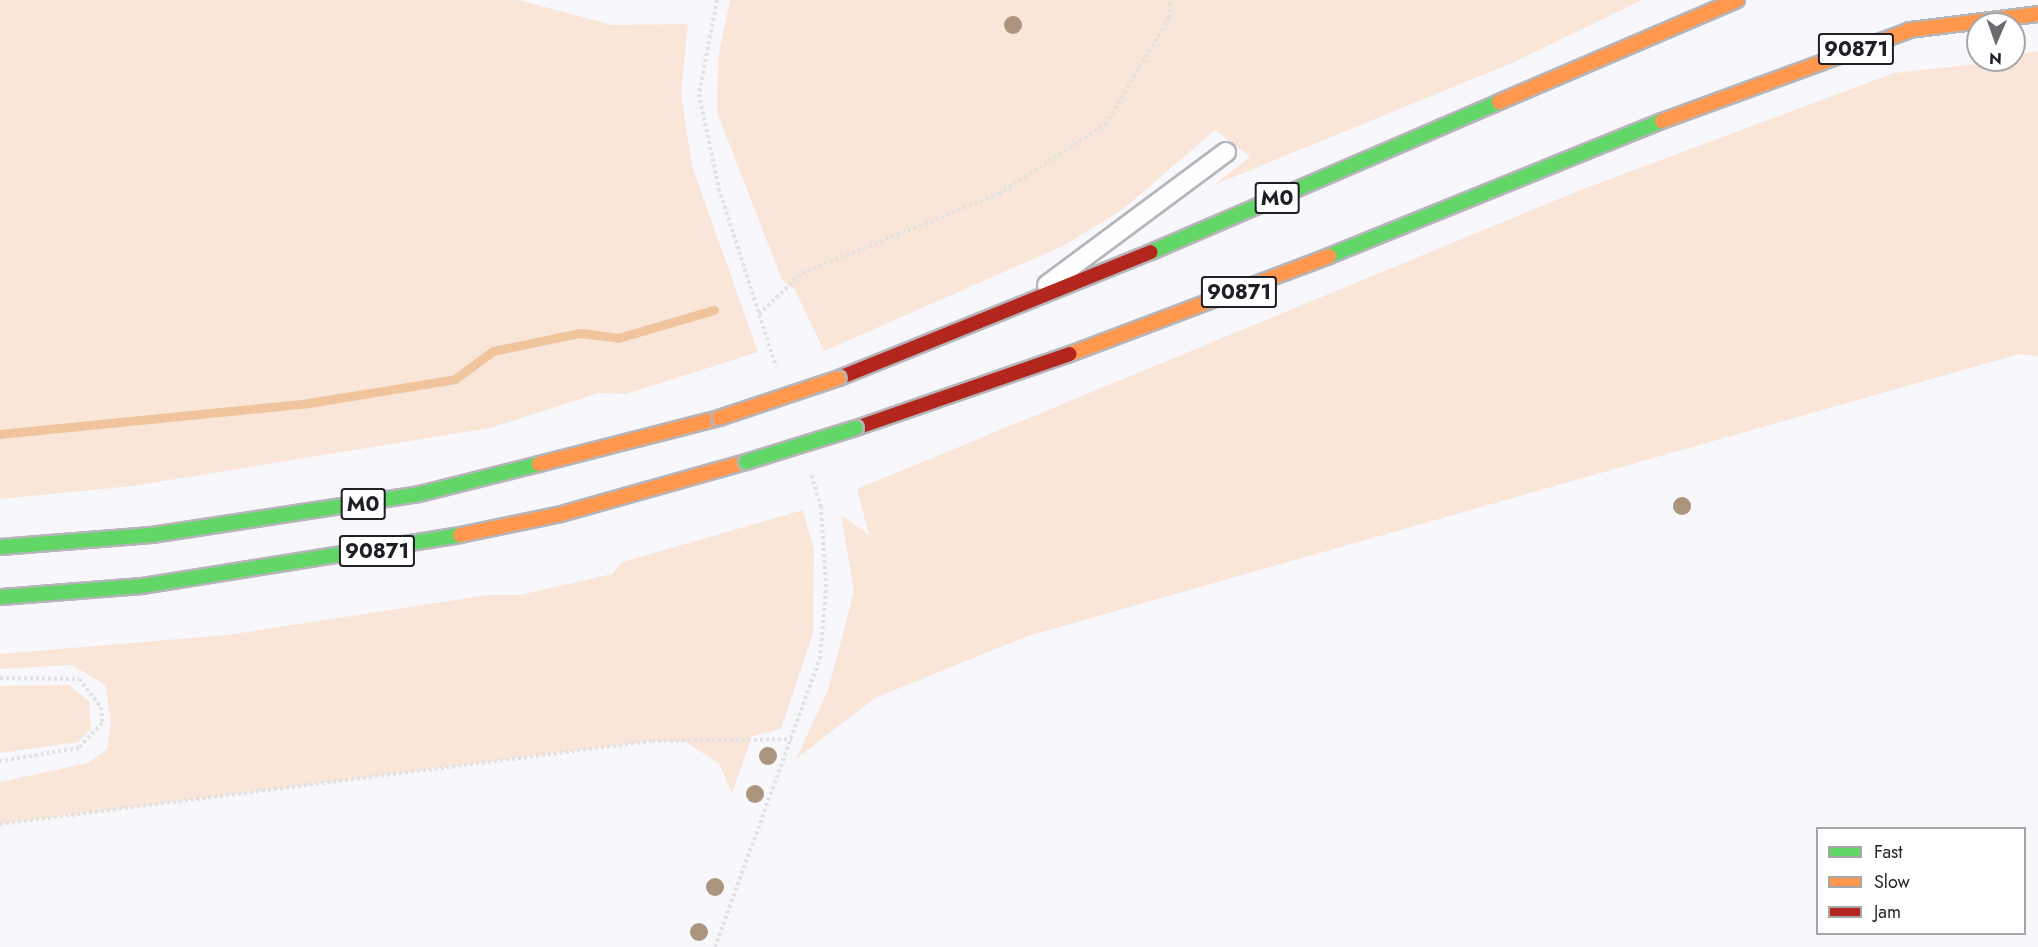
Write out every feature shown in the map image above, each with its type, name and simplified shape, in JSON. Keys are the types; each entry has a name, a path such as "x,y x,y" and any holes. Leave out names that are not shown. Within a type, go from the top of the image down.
{"highway":[{"name":"M0","path":"0,547 152,535 419,494 719,418 839,378 1004,315 1737,0"},
{"name":"90871","path":"0,597 142,586 394,549 561,514 746,462 856,428 1195,311 1776,75 1910,30 2038,14"}],"lane":[{"path":"1004,315 1226,152"}],"path":[{"path":"759,314 802,273 999,194 1106,124 1169,18 1171,0"},
{"path":"0,678 79,679 101,707 102,723 79,748 0,760"},
{"path":"0,824 652,741 792,739"}],"shaded area":[{"path":"0,0 519,0 612,25 688,24 681,93 692,166 758,352 626,394 599,393 490,428 133,486 0,499"},
{"path":"730,0 1642,0 1512,63 1214,185 1250,157 1215,130 1122,210 1063,246 824,351 795,290 782,280 717,112 718,58"},
{"path":"2038,51 2038,356 2019,354 1028,636 875,698 796,759 828,690 854,592 841,515 869,535 857,489 1578,191 1894,73 1966,65 1966,72 2026,72 2026,53"},
{"path":"803,510 814,550 813,633 781,729 752,736 732,794 719,763 685,742 652,741 0,824 0,782 88,763 107,749 111,722 105,685 72,665 0,669 0,654 227,635 488,595 520,595 612,574 622,562"},
{"path":"69,685 89,701 91,729 78,742 0,753 0,686"}],"waterway":[{"path":"0,434 309,403 455,379 493,351 580,333 618,338 714,310"}],"traffic: fast":[{"path":"1151,252 1499,102"},
{"path":"1329,256 1662,121"},
{"path":"746,462 856,428"},
{"path":"0,547 152,535 419,494 539,464"},
{"path":"0,597 142,586 460,535"}],"traffic: slow":[{"path":"1499,102 1737,0"},
{"path":"1662,121 1910,30 2038,14"},
{"path":"1070,354 1329,256"},
{"path":"719,418 839,378"},
{"path":"539,464 719,418"},
{"path":"460,535 561,514 746,462"}],"traffic: jam":[{"path":"839,378 1151,252"},
{"path":"856,428 1070,354"}]}
